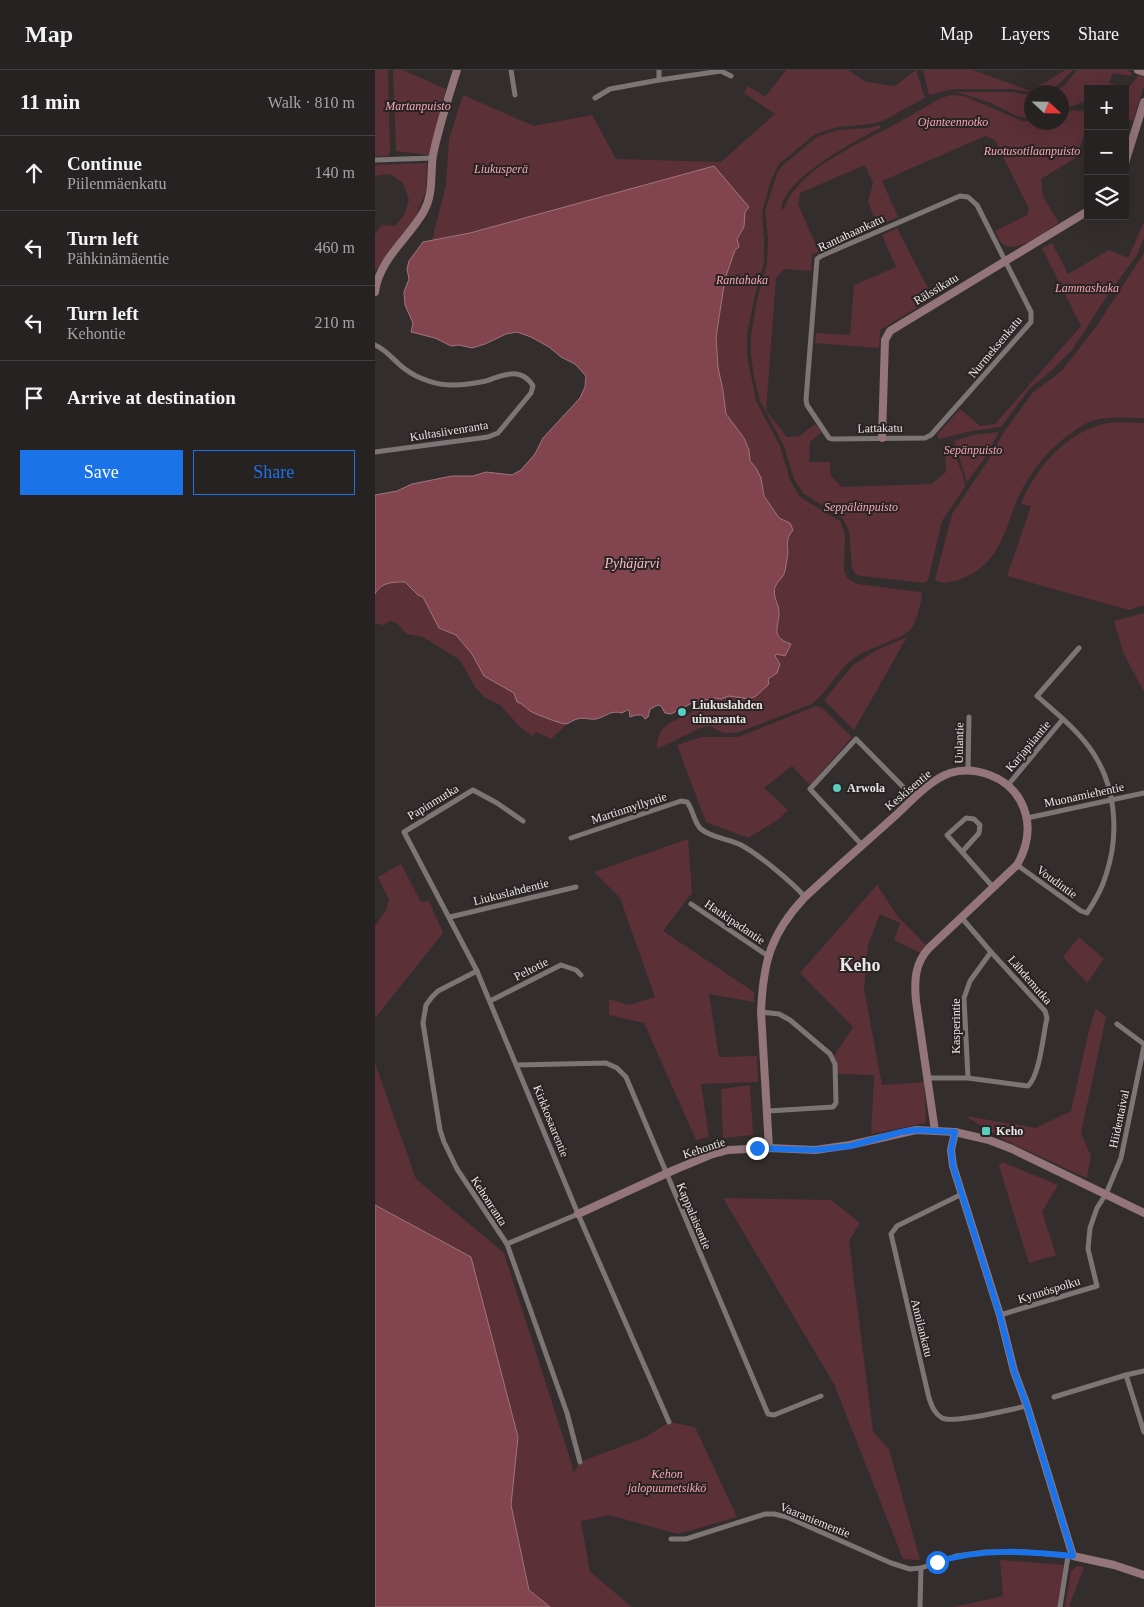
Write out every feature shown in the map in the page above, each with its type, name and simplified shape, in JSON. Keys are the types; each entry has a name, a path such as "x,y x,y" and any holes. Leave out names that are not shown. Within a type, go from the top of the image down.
{"street":[{"path":"375,292 377,279 382,269 425,209 431,186 433,158 441,120 457,70"},
{"path":"511,70 515,95"},
{"path":"659,70 659,80"},
{"path":"1138,70 1144,72"},
{"path":"595,98 610,89 659,80 721,71 731,76"},
{"path":"1129,150 1144,102"},
{"path":"375,160 433,158"},
{"name":"Rantahaankatu","path":"829,438 807,405 806,400 817,259 885,228 963,196 971,198 977,205 1005,260"},
{"name":"Rälssikatu","path":"882,438 885,340 887,334 1084,213"},
{"name":"Nurmeksenkatu","path":"931,435 1031,322 1031,312 1005,260"},
{"name":"Kultasiivenranta","path":"375,345 405,369 429,381 455,386 483,381 508,373 518,374 530,380 533,386 531,393 498,433 488,437 375,452"},
{"name":"Lattakatu","path":"829,438 925,438 931,435"},
{"path":"1079,648 1037,696 1063,719 1090,748 1099,764 1112,800"},
{"name":"Uulantie","path":"968,770 969,717"},
{"name":"Karjapiiantie","path":"1008,785 1063,719"},
{"path":"862,845 810,789 855,739 914,798"},
{"name":"Keskisentie","path":"769,1148 761,1012 763,973 767,956 786,920 805,897 914,798 939,778 951,773 968,770 993,776 1008,785 1020,800 1027,818 1027,837 1022,856 1017,865 961,916 923,954 919,962 915,975 916,1001 935,1131"},
{"name":"Papinmutka","path":"404,832 473,790 497,803 523,822"},
{"name":"Muonamiehentie","path":"1027,818 1144,793"},
{"name":"Voudintie","path":"1017,865 1081,912 1087,913 1100,892 1112,854 1114,833 1112,800"},
{"name":"Martinmyllyntie","path":"571,838 681,801 687,802 700,828 714,836 744,846 805,897"},
{"path":"962,852 979,833 980,825 974,820 966,818 947,835 962,852 993,887"},
{"name":"Kirkkosaarentie","path":"404,832 450,917 491,1001 578,1214 669,1422"},
{"name":"Liukuslahdentie","path":"450,917 577,887"},
{"name":"Haukipadantie","path":"691,904 767,956"},
{"name":"Lähdemutka","path":"927,1078 967,1078 1028,1086 1036,1073 1047,1018 1045,1011 961,916"},
{"name":"Kasperintie","path":"967,1078 964,998 970,981 991,952"},
{"name":"Peltotie","path":"491,1001 561,965 576,970 581,975"},
{"name":"Kehonranta","path":"477,971 438,991 426,1005 423,1022 440,1130 457,1169 507,1244 567,1413 580,1462"},
{"path":"761,1012 779,1014 790,1020 830,1054 835,1064 836,1103 833,1107 768,1111"},
{"path":"1117,1024 1144,1045"},
{"name":"Hiidentaival","path":"1106,1194 1121,1158 1144,1045"},
{"name":"Kappalaisentie","path":"517,1065 606,1063 617,1068 626,1077 768,1414 774,1414 821,1396"},
{"name":"Kehontie","path":"507,1244 710,1155 728,1150 769,1148 815,1150 850,1146 901,1132 916,1130 955,1132 999,1143 1144,1213"},
{"path":"955,1132 951,1145 951,1160 1000,1316 1011,1363 1027,1406 1071,1556 1060,1607"},
{"name":"Annilankatu","path":"961,1194 897,1226 891,1234 929,1398 933,1410 943,1418 956,1419 1027,1406"},
{"name":"Kynnöspolku","path":"1000,1316 1097,1286 1089,1254 1088,1236 1097,1208 1106,1194"},
{"path":"1054,1397 1144,1371"},
{"path":"1126,1375 1144,1432"},
{"name":"Vaaraniementie","path":"671,1539 687,1540 757,1516 774,1514 787,1517 891,1563 910,1569 921,1568"},
{"path":"921,1607 921,1568 956,1556 985,1552 1024,1552 1071,1556 1114,1565 1144,1575"}],"green space":[{"path":"375,70 388,70 390,152 388,156 375,156"},
{"name":"Martanpuisto","path":"393,70 403,70 446,89 429,155 396,151"},
{"path":"786,70 848,70 866,82 895,86 916,70 925,98 882,121 838,127 815,134 779,164 771,180 762,212 764,263 747,335 747,355 756,401 780,446 790,480 800,497 840,521 845,534 844,570 847,578 857,584 920,592 922,593 921,602 917,617 910,630 854,658 812,704 739,732 724,733 710,726 700,728 657,749 657,741 663,729 692,712 692,703 729,696 749,699 768,679 775,656 791,644 782,641 777,633 778,606 775,600 775,587 784,574 790,523 779,518 764,496 761,478 750,461 749,450 744,438 726,414 718,367 716,337 725,279 737,239 744,227 745,212 749,207 470,233 432,240 446,185 449,139 463,95 534,126 592,115 616,159 721,162 775,114 744,93 748,86 765,97"},
{"path":"923,70 973,70 1024,89 1024,91 1011,89 953,89 929,95"},
{"path":"1066,70 1073,70 1058,85 1040,85"},
{"name":"Ruotusotilaanpuisto","path":"1077,70 1126,70 1133,73 1129,76 1113,73 1109,83 1116,85 1084,85 1084,102 1069,107 1069,85 1065,85"},
{"path":"1139,75 1144,77 1144,86 1133,121 1129,120 1130,87"},
{"name":"Ruotusotilaanpuisto","path":"957,92 1011,92 1024,94 1024,118 1017,116 991,103"},
{"path":"951,95 964,96 1024,121 1024,130 1069,130 1069,111 1084,111 1084,135 1077,157 1041,179 1043,196 1059,223 1031,240 1016,246 1009,247 999,240 995,231 1027,215 1029,209 995,140 985,136 882,181 898,217 878,226 868,202 873,183 865,165 800,193 798,204 819,252 812,255 811,271 784,269 776,278 766,411 787,437 800,436 815,424 822,432 810,442 809,462 830,462 831,476 842,487 931,484 946,472 945,445 949,443 963,476 965,487 942,521 928,580 924,583 856,575 852,568 849,531 843,519 803,493 794,479 784,446 760,401 754,377 751,336 757,300 767,264 768,238 765,211 777,173 782,166 817,137 838,130 868,128 880,125 880,128 838,152 806,174 784,199 782,210 791,194 816,169 848,149 941,98"},
{"path":"427,163 426,191 415,218 375,271 375,234 382,225 395,226 404,215 409,200 403,183 390,174 375,176 375,165"},
{"name":"Lammashaka","path":"1144,222 1144,238 1137,255 1109,293 1072,350 1050,372 1030,388 1001,427 972,431 939,439 937,435 960,409 980,426 995,424 1081,326 1042,248 1052,243 1068,274 1109,250 1128,258"},
{"path":"897,228 933,298 880,330 879,348 815,343 816,333 850,335 854,285 896,267 882,235"},
{"path":"1144,253 1144,418 1094,420 1069,434 1053,448 1027,481 1019,495 1003,537 988,561 977,571 961,579 945,583 938,582 935,580 952,514 987,462 1004,432 1033,392 1063,369 1096,327"},
{"path":"1116,422 1144,423 1144,605 1129,610 1007,576 1031,506 1021,504 1036,475 1058,449 1071,439 1100,425"},
{"name":"Sepänpuisto","path":"999,432 984,459 967,482 954,441 973,435"},
{"path":"388,582 405,582 418,595 423,597 439,628 456,635 472,654 484,676 514,693 517,702 530,711 567,724 551,739 536,732 532,736 519,726 500,705 484,697 475,687 460,660 423,637 406,634 397,623 390,621 383,625 375,623 375,594 377,589"},
{"path":"1144,613 1144,692 1123,652 1114,621"},
{"path":"907,637 854,730 824,700 853,665 875,651"},
{"path":"816,706 822,708 852,737 810,785 792,766 764,788 788,810 778,820 748,838 706,822 677,745 702,737 738,737"},
{"path":"688,839 692,893 663,931 754,992 754,1002 709,994 719,1057 757,1056 758,1082 701,1084 709,1137 696,1140 644,1023 609,1015 609,999 629,1005 655,997 620,898 594,872"},
{"path":"401,864 421,902 429,901 443,933 375,1018 375,926 386,910 389,900 378,877"},
{"path":"877,885 898,917 929,948 923,954 894,940 900,923 880,914 868,945 864,989 882,1085 924,1082 926,1123 871,1134 874,1075 837,1074 837,1062 834,1056 853,1027 800,973"},
{"path":"1079,937 1104,959 1087,983 1063,957"},
{"path":"1096,1008 1106,1017 1081,1133 1091,1156 1087,1178 1006,1141 965,1116 1036,1128 1071,1111 1089,1030"},
{"name":"Kehon jalopuumetsikkö","path":"375,1063 416,1179 504,1253 572,1465 573,1474 580,1462 646,1437 669,1422 695,1427 737,1517 678,1534 609,1515 581,1521 590,1572 632,1607 550,1607 530,1590 511,1505 518,1437 471,1257 375,1205"},
{"path":"750,1085 753,1135 723,1138 721,1089"},
{"path":"1002,1162 1058,1185 1042,1212 1056,1255 1029,1263 999,1166"},
{"path":"723,1198 831,1200 860,1223 849,1241 873,1432 889,1449 920,1560 903,1559 834,1384"},
{"path":"1000,1560 1064,1565 1058,1607 954,1607 1003,1596"},
{"path":"1077,1566 1084,1567 1069,1606 1073,1607 1065,1607 1071,1571"}],"water":[{"name":"Pyhäjärvi","path":"714,166 749,207 745,212 744,227 737,239 739,247 735,250 725,279 716,337 718,367 726,414 744,438 749,450 750,461 761,478 764,496 779,518 790,523 793,530 787,541 788,555 785,572 776,585 774,592 779,612 777,633 783,641 791,644 785,656 777,654 775,656 780,664 777,673 768,679 769,684 756,696 749,699 729,696 721,699 714,698 692,703 671,714 665,713 661,706 658,705 650,709 648,717 645,719 642,715 630,717 629,710 627,710 622,713 611,713 596,719 580,718 563,724 530,711 517,702 514,693 484,676 472,654 456,635 439,628 423,597 418,595 405,582 384,585 375,594 375,495 397,491 412,484 452,476 473,476 486,472 512,475 521,470 535,454 543,438 580,398 585,387 586,376 575,364 531,337 517,332 506,334 472,348 459,345 451,346 435,338 411,332 413,323 405,305 404,292 409,279 407,269 409,261 423,242 470,233"},
{"path":"375,1205 471,1257 518,1437 511,1505 529,1590 550,1607 375,1607"}],"place":[{"name":"Liukuslahden uimaranta","path":"682,712"},
{"name":"Arwola","path":"837,788"},
{"name":"Keho","path":"986,1131"}],"district":[{"name":"Keho","path":"860,965"}],"route":[{"path":"757,1148 815,1150 850,1146 901,1132 916,1130 955,1132 951,1145 951,1160 1000,1316 1014,1371 1065,1525 1073,1556 995,1551 956,1556 937,1562"}],"park label":[{"name":"Ojanteennotko","path":"953,122"},
{"name":"Liukusperä","path":"501,169"},
{"name":"Rantahaka","path":"742,280"},
{"name":"Seppälänpuisto","path":"861,507"}]}
